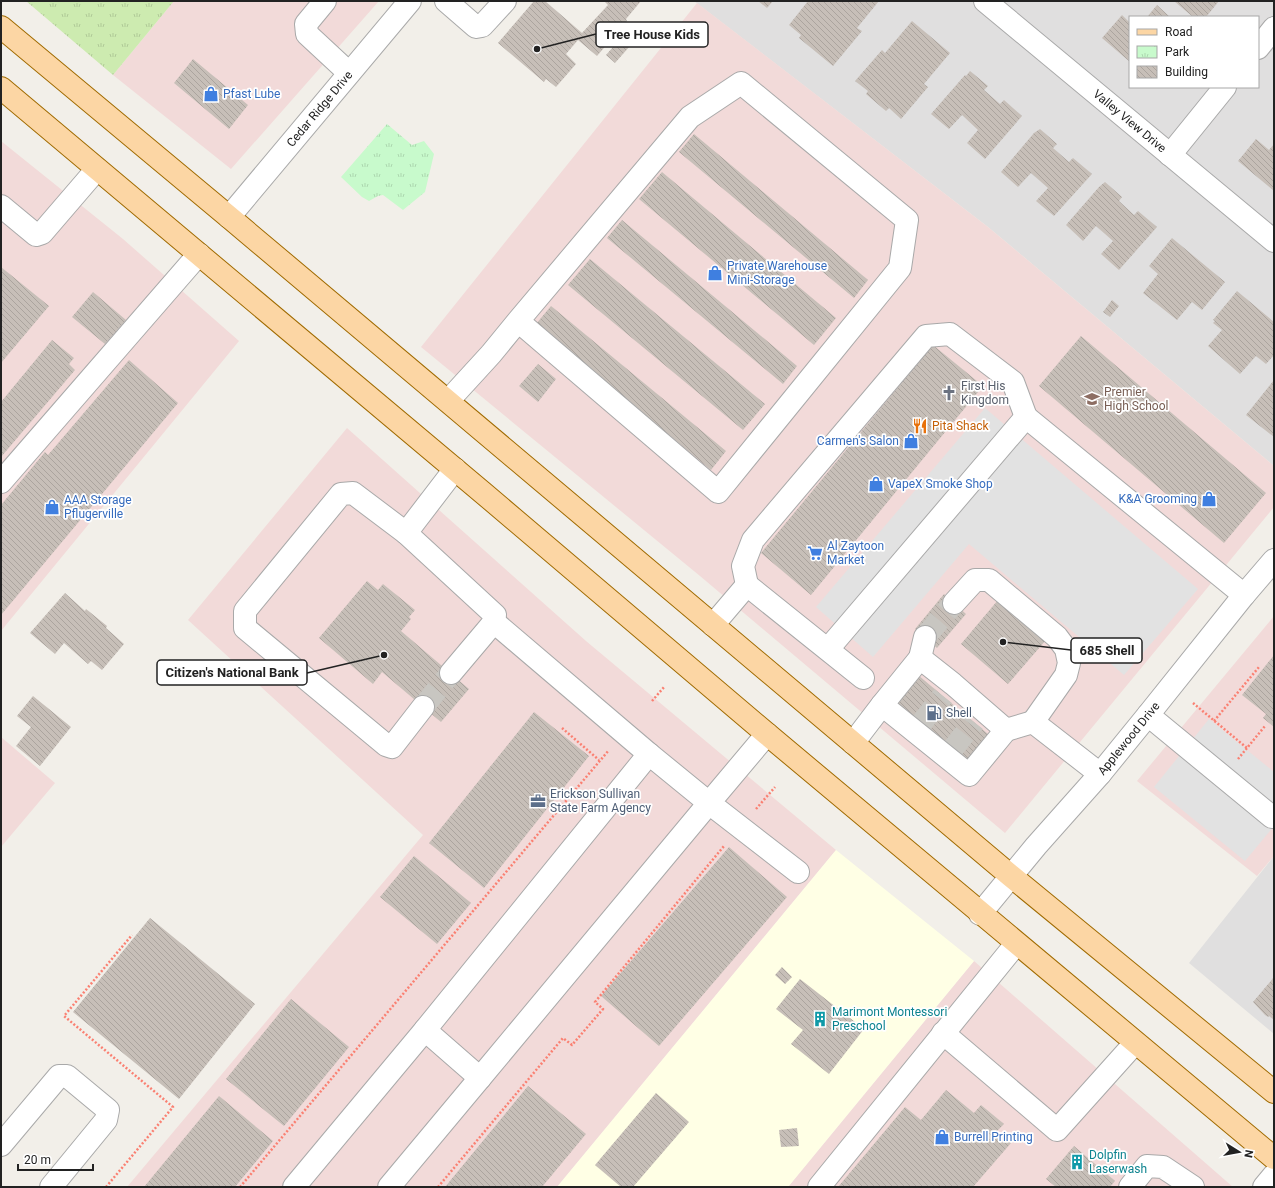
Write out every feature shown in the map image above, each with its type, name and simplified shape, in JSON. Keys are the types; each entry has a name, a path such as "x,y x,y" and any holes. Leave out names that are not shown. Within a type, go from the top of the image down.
{"main road":[{"path":"1,27 448,401 1011,876 1274,1092"},
{"path":"1,88 455,469 980,914 1274,1158"}],"street":[{"path":"325,1 306,24 307,34 350,73"},
{"name":"Cedar Ridge Drive","path":"228,217 410,1"},
{"path":"446,1 476,27 482,26 505,1"},
{"name":"Valley View Drive","path":"986,1 1274,241"},
{"path":"1259,47 1274,28"},
{"path":"448,401 491,354 518,321 690,117 741,83 908,220 900,268 718,492 518,321"},
{"path":"1170,155 1225,88"},
{"path":"1,206 36,235 42,233 97,169"},
{"path":"1,482 198,254"},
{"path":"863,678 747,585 742,566 754,540 926,336 950,334 1013,382 1026,417 1244,595"},
{"path":"828,650 1026,417"},
{"path":"406,533 455,469"},
{"path":"423,706 392,746 386,745 244,628 245,611 341,494 353,493 406,533 495,615 494,622 451,673"},
{"name":"Applewood Drive","path":"980,914 1036,846 1100,774 1274,560"},
{"path":"882,705 918,728 948,753 969,775 1006,730 1032,722 1066,675 1069,663 1066,649 1057,637 989,580 975,580 954,603"},
{"path":"713,625 747,585"},
{"path":"494,622 709,803 798,872"},
{"path":"853,743 920,658 925,637"},
{"path":"920,658 948,690 979,717 1006,730"},
{"path":"1148,715 1272,817 1274,815"},
{"path":"1032,722 1100,774"},
{"path":"389,1187 767,734"},
{"path":"294,1187 425,1030 650,754"},
{"path":"819,1187 1016,944"},
{"path":"425,1030 480,1078"},
{"path":"943,1034 1057,1130 1135,1043"},
{"path":"1,1144 58,1076 67,1076 108,1110 106,1120 51,1187"},
{"path":"1130,1187 1147,1166 1163,1167 1193,1187"},
{"path":"1264,1187 1274,1175"}],"path":[{"path":"1214,720 1259,667"},
{"path":"652,701 665,686"},
{"path":"1193,703 1247,748"},
{"path":"1224,777 1266,726"},
{"path":"562,728 599,760"},
{"path":"240,1187 612,746"},
{"path":"753,813 775,787"},
{"path":"438,1187 563,1038 572,1045 602,1009 595,1002 728,841"},
{"path":"106,1187 172,1107 64,1016 132,935"}],"shaded area":[{"path":"174,1 379,1 231,169 113,75"},
{"path":"694,1 1274,1 1274,466 988,227"},
{"path":"697,3 988,227 1274,466 1274,507 1005,833 700,576 421,347"},
{"name":"AAA Storage Pflugerville","path":"1,141 123,239 239,341 1,631"},
{"path":"985,408 1198,589 1124,675 969,544 873,657 816,607"},
{"path":"347,428 586,641 836,850 557,1187 127,1187 423,835 188,620"},
{"path":"1274,616 1274,856 1257,876 1137,781"},
{"path":"1209,719 1274,772 1274,826 1245,861 1154,787"},
{"path":"1,737 55,783 1,847"},
{"path":"836,850 974,961 788,1187 557,1187"},
{"path":"1274,856 1274,1034 1189,963"},
{"path":"974,961 1233,1187 788,1187"}],"green space":[{"path":"26,1 174,1 113,75"},
{"path":"387,124 412,145 424,141 434,154 425,192 403,210 383,195 369,201 362,197 341,177"}],"building":[{"path":"534,1 545,1 582,33 608,5 604,1 641,1 626,19 627,21 597,56 578,40 566,54 576,64 556,87 546,79 544,82 498,43"},
{"path":"758,1 773,1 767,8"},
{"path":"808,1 879,1 857,28 862,31 833,66 799,38 801,35 789,25"},
{"path":"1174,1 1219,1 1207,16 1192,16"},
{"path":"1157,5 1169,16 1148,16"},
{"path":"1122,15 1129,22 1129,61 1102,38"},
{"path":"912,21 950,53 924,84 928,87 901,119 889,108 886,111 866,94 868,91 855,81 882,50 885,53"},
{"path":"621,38 630,46 615,63 606,55"},
{"name":"Pfast Lube","path":"193,59 248,105 229,129 174,83"},
{"path":"970,71 988,86 984,90 1000,104 1004,100 1022,116 985,159 967,143 978,130 962,115 949,129 931,114"},
{"path":"1040,129 1057,144 1053,148 1069,162 1073,158 1092,174 1054,216 1036,201 1048,188 1031,173 1018,187 1001,172 1034,133"},
{"path":"694,134 868,280 854,298 679,152"},
{"path":"1256,139 1269,150 1274,144 1274,191 1238,161"},
{"path":"662,172 836,318 814,345 639,199"},
{"path":"1105,182 1122,197 1119,201 1134,215 1138,211 1157,227 1119,270 1101,254 1113,241 1096,226 1083,241 1066,225"},
{"path":"622,220 797,366 783,384 607,238"},
{"path":"1172,238 1225,282 1202,310 1192,302 1177,320 1143,293 1158,274 1149,266"},
{"path":"590,259 765,404 743,430 568,285"},
{"path":"1,267 49,306 1,363"},
{"path":"1237,291 1274,322 1274,355 1266,364 1256,356 1240,374 1208,346 1222,330 1213,323 1215,321 1213,320"},
{"path":"93,292 126,320 105,344 72,317"},
{"path":"1112,300 1119,306 1110,317 1103,312"},
{"path":"551,306 726,451 711,470 536,324"},
{"path":"1081,336 1266,493 1224,543 1039,386"},
{"path":"52,340 74,358 69,364 75,370 1,457 1,402"},
{"path":"933,345 983,386 811,595 761,553"},
{"path":"129,360 178,403 1,615 1,505 45,452 48,455"},
{"path":"538,364 556,379 538,402 519,386"},
{"path":"1274,380 1274,437 1246,415"},
{"path":"367,581 378,590 383,584 415,610 409,617 411,619 401,631 469,689 441,722 382,672 373,684 319,638"},
{"path":"65,593 85,611 86,609 107,626 106,628 124,644 102,670 91,661 88,664 64,643 55,654 30,633"},
{"path":"944,594 966,614 937,648 915,629"},
{"path":"998,600 1046,640 1008,684 961,644"},
{"path":"1274,655 1274,727 1263,718 1266,714 1242,695"},
{"name":"Shell","path":"918,675 988,734 965,763 894,704"},
{"path":"33,696 71,727 40,766 16,746 31,727 17,716"},
{"path":"534,712 589,756 484,888 429,843"},
{"path":"729,847 787,897 659,1046 601,996"},
{"path":"414,856 471,903 437,944 380,897"},
{"path":"150,918 255,1004 179,1099 73,1012"},
{"path":"782,967 792,977 785,984 775,975"},
{"path":"1274,977 1274,1020 1265,1015 1253,1002"},
{"name":"Marimont Montessori Preschool","path":"800,979 864,1029 829,1074 791,1044 803,1030 776,1009"},
{"path":"291,999 349,1047 284,1126 226,1079"},
{"path":"528,1086 586,1134 542,1187 445,1187"},
{"name":"Burrell Printing","path":"946,1090 974,1113 981,1105 1004,1124 997,1131 1011,1143 973,1187 838,1187 905,1107 921,1120"},
{"path":"656,1093 689,1122 633,1187 621,1187 595,1165"},
{"path":"219,1096 273,1141 235,1187 144,1187"},
{"path":"797,1128 799,1146 781,1147 779,1130"},
{"name":"Dolpfin Laserwash","path":"1074,1146 1115,1181 1110,1187 1056,1187 1046,1179"}],"tunnel":[{"path":"925,637 954,603"},
{"path":"423,707 451,673"},
{"path":"920,725 943,696"},
{"path":"951,751 974,722"}],"place":[{"name":"Tree House Kids","path":"537,49"},
{"name":"Pfast Lube","path":"211,94"},
{"name":"Private Warehouse Mini-Storage","path":"715,273"},
{"name":"First His Kingdom","path":"949,393"},
{"name":"Premier High School","path":"1092,399"},
{"name":"Pita Shack","path":"920,426"},
{"name":"Carmen's Salon","path":"911,441"},
{"name":"VapeX Smoke Shop","path":"876,484"},
{"name":"K&A Grooming","path":"1209,499"},
{"name":"AAA Storage Pflugerville","path":"52,507"},
{"name":"Al Zaytoon Market","path":"815,553"},
{"name":"685 Shell","path":"1003,642"},
{"name":"Citizen's National Bank","path":"384,655"},
{"name":"Shell","path":"934,713"},
{"name":"Erickson Sullivan State Farm Agency","path":"538,801"},
{"name":"Marimont Montessori Preschool","path":"820,1019"},
{"name":"Burrell Printing","path":"942,1137"},
{"name":"Dolpfin Laserwash","path":"1077,1162"}]}
